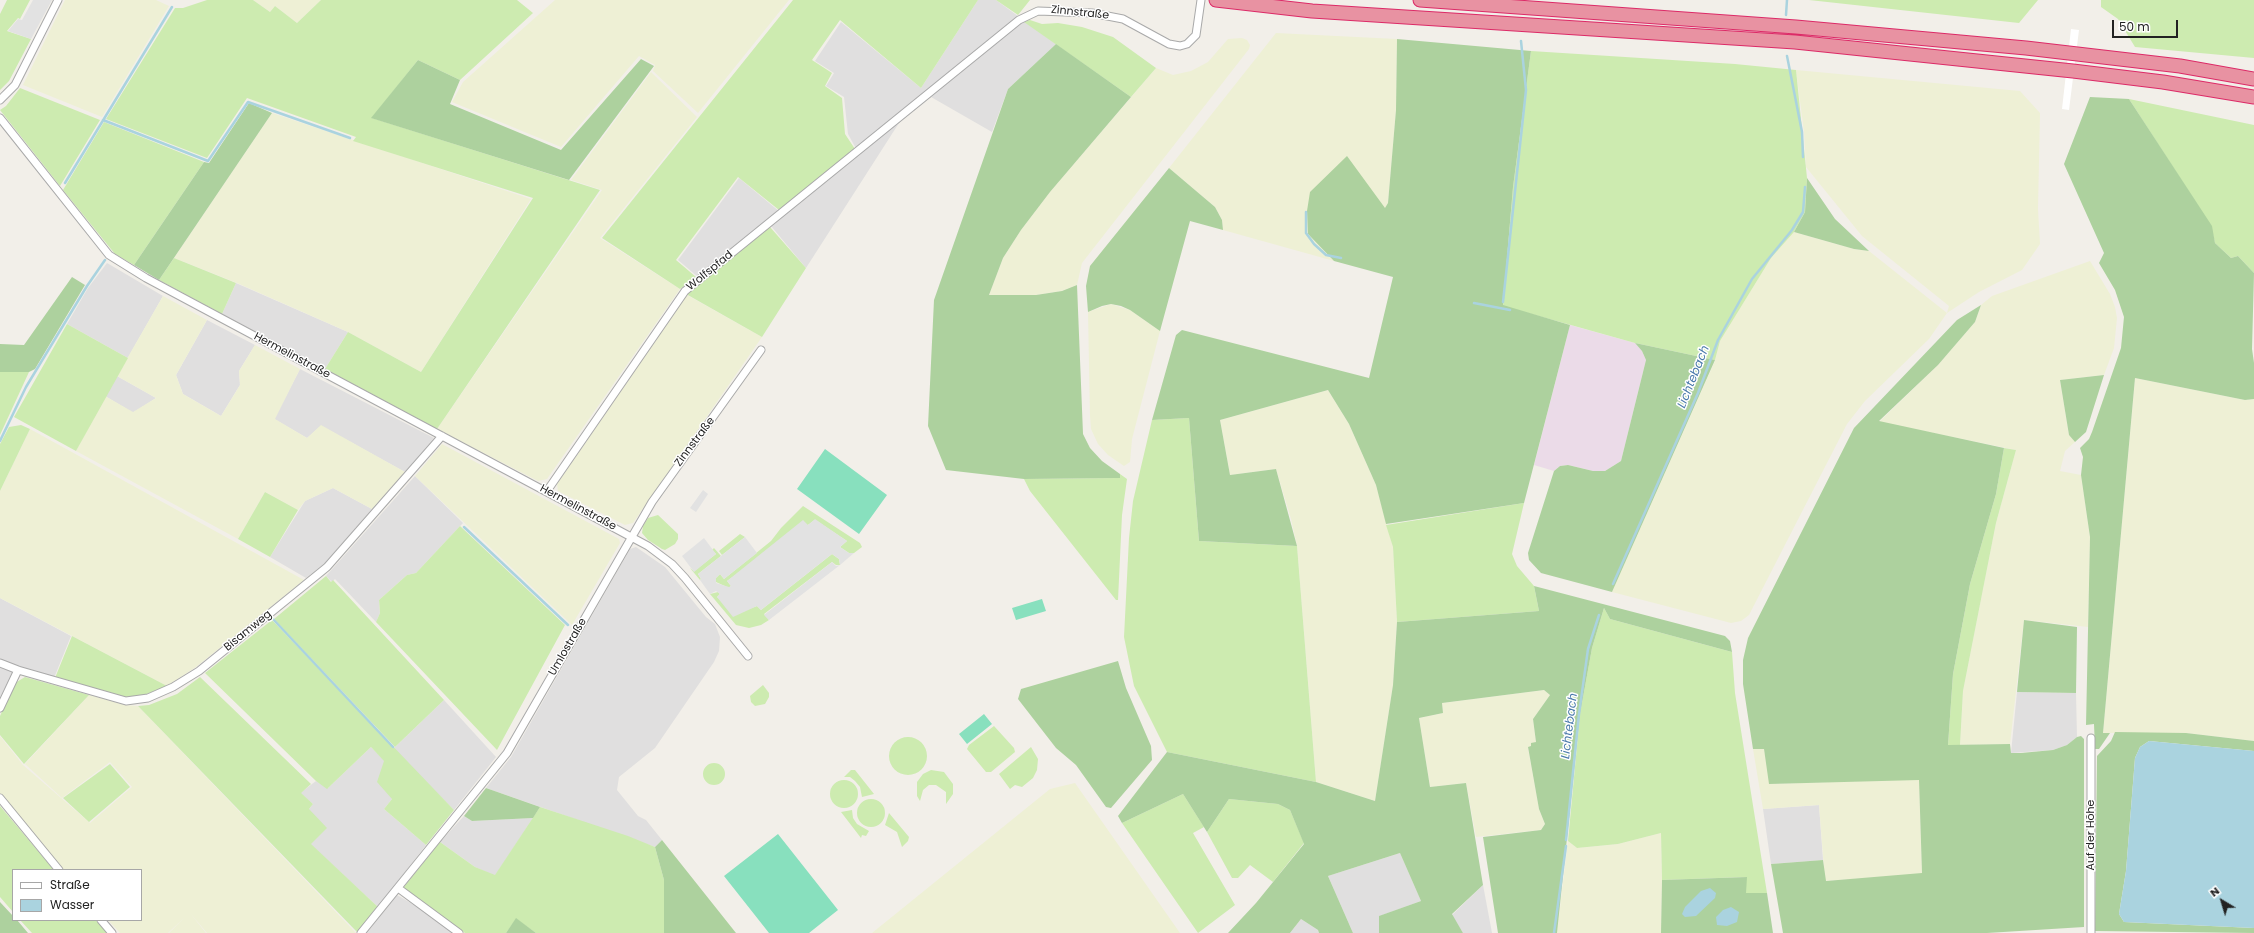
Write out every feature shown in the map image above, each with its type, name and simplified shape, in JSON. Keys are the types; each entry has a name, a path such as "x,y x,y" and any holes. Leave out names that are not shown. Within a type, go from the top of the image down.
{"highway":[{"path":"1216,0 1312,11 1795,42 2073,71 2163,82 2254,97"},
{"path":"1420,0 1796,26 2026,48 2180,66 2254,80"}],"street":[{"path":"0,100 14,85 58,0"},
{"name":"Zinnstraße","path":"905,113 1019,20 1033,12 1056,10 1110,16 1138,26 1169,44 1180,46 1192,40 1199,26 1201,0"},
{"name":"Wolfspfad","path":"547,491 685,291 905,113"},
{"name":"Hermelinstraße","path":"0,118 109,255 146,278 631,536"},
{"name":"Zinnstraße","path":"631,536 652,502 761,350"},
{"name":"Bisamweg","path":"0,663 18,670 126,701 148,698 172,687 199,671 327,566 442,436"},
{"path":"631,536 663,557 679,571 748,656"},
{"name":"Umlostraße","path":"361,933 507,753 631,536"},
{"path":"0,708 18,670"},
{"name":"Auf der Höhe","path":"2091,738 2091,933"},
{"path":"0,798 58,869"},
{"path":"398,888 459,933"},
{"path":"102,921 112,933"}],"shaded area":[{"path":"33,0 52,0 31,39 8,31 18,19 22,20"},
{"path":"978,0 996,0 1056,44 1008,89 992,132 931,97 899,123 806,268 771,226 859,154 848,134 844,97 826,86 834,73 815,61 841,22 921,88"},
{"path":"739,178 780,212 698,277 678,260"},
{"path":"107,263 163,296 128,358 67,324 88,288"},
{"path":"236,283 348,332 325,369 222,314"},
{"path":"207,320 255,345 239,371 240,385 221,416 183,394 176,375"},
{"path":"1570,325 1635,343 1642,351 1646,360 1621,461 1605,471 1593,471 1568,465 1560,466 1554,471 1534,465"},
{"path":"300,369 434,438 405,472 321,426 307,438 274,419"},
{"path":"117,376 156,398 133,413 105,396"},
{"path":"415,476 463,523 416,573 407,575 379,600 380,613 376,622 335,579 332,582 326,576"},
{"path":"333,488 372,509 325,563 306,578 270,557 305,501"},
{"path":"703,490 708,494 696,512 690,508"},
{"path":"815,519 847,541 840,547 849,553 854,553 840,565 839,559 832,554 761,610 757,606 733,617 717,597 720,594 716,591 710,594 700,580 701,579 698,574 745,537 757,553 724,579 720,574 716,578 716,583 729,587 731,586 727,581 803,520 808,525"},
{"path":"704,538 716,554 694,572 682,556"},
{"path":"636,547 665,567 706,617 715,624 720,637 719,651 714,662 655,748 619,777 617,790 638,816 646,820 662,840 655,847 486,788 511,757 630,549"},
{"path":"832,562 836,566 840,565 769,620 764,615"},
{"path":"0,598 71,636 54,678 18,667 0,700"},
{"path":"2017,692 2076,693 2077,737 2067,745 2053,750 2011,753"},
{"path":"444,700 496,757 454,810 393,749"},
{"path":"371,747 385,761 392,799 384,809 426,845 378,907 310,844 309,809 313,804 300,793 316,781 328,788"},
{"path":"1819,805 1823,860 1771,864 1763,809"},
{"path":"464,816 472,821 533,818 495,876 475,867 440,842"},
{"path":"1400,853 1421,901 1380,916 1379,933 1353,933 1328,876"},
{"path":"1483,885 1492,933 1463,933 1452,915"},
{"path":"397,895 416,906 453,933 367,933"},
{"path":"1301,919 1318,930 1319,933 1290,933"}],"green space":[{"path":"7,0 30,0 20,19 18,18 7,31 31,39 9,81 0,90 0,14"},
{"path":"65,0 156,0 169,6 102,117 23,85"},
{"path":"207,0 253,0 270,12 275,6 297,23 321,0 517,0 533,13 460,80 418,60 372,118 600,190 437,429 325,369 348,332 421,372 533,198 353,141 356,137 247,98 207,158 106,119 175,8 183,8"},
{"path":"253,0 321,0 297,23 275,6 270,12"},
{"path":"555,0 789,0 698,113 653,71 655,65 639,56 561,147 452,102 463,82"},
{"path":"793,0 978,0 921,88 840,20 812,60 832,73 825,86 842,98 845,134 855,149 779,210 738,177 676,260 696,277 680,289 602,238"},
{"path":"996,0 1030,0 1018,15"},
{"path":"1809,0 2038,0 2019,23"},
{"path":"2101,0 2254,0 2254,58 2135,47 2118,19 2101,7"},
{"path":"1030,20 1042,24 1058,23 1082,27 1113,37 1156,68 1131,97 1024,22"},
{"path":"1276,33 1397,39 1396,110 1388,203 1386,208 1308,234 1334,261 1223,230 1222,220 1215,207 1169,168"},
{"path":"1242,38 1247,40 1250,45 1249,49 1082,263 1077,285 1062,291 1036,295 989,295 1003,258 1021,230 1050,192 1156,68 1173,75 1191,71 1208,62 1228,39"},
{"path":"1397,39 1531,51 1513,187 1503,305 1570,325 1524,503 1386,524 1376,485 1349,424 1328,390 1220,420 1230,475 1276,469 1297,546 1199,541 1189,418 1152,420 1176,335 1182,330 1369,378 1393,277 1334,261 1308,234 1307,211 1310,192 1347,156 1385,208 1388,203 1396,110"},
{"path":"1056,44 1131,97 1050,192 1021,230 1003,258 989,295 1036,295 1062,291 1077,285 1083,434 1090,448 1102,461 1120,474 1120,478 1024,479 946,470 928,426 934,300 1008,89"},
{"path":"1531,51 1735,64 1796,70 1807,178 1805,212 1794,232 1771,258 1720,341 1715,360 1635,343 1503,306 1513,187"},
{"path":"641,59 654,66 569,180 371,118 418,60 460,80 450,104 561,150"},
{"path":"1796,70 2020,91 2040,113 2038,209 2040,244 2022,270 1979,292 1947,313 1949,306 1862,236 1806,167 1804,132"},
{"path":"651,72 697,117 600,238 680,289 547,479 538,481 437,429 602,190 571,180"},
{"path":"20,88 100,120 60,186 0,110 6,106"},
{"path":"2090,97 2129,99 2212,226 2215,243 2231,258 2238,256 2254,273 2252,349 2254,363 2254,399 2245,400 2135,378 2103,733 2110,733 2099,749 2095,749 2094,724 2086,725 2090,537 2081,475 2083,457 2080,448 2089,439 2092,432 2121,348 2124,317 2115,290 2099,263 2104,253 2064,164"},
{"path":"2129,99 2254,125 2254,273 2238,256 2231,258 2215,243 2211,226"},
{"path":"249,103 272,113 159,280 134,265 204,162 209,163"},
{"path":"272,113 531,199 421,372 348,332 237,283 174,258"},
{"path":"104,122 204,162 134,265 115,254 63,190"},
{"path":"1169,168 1215,207 1222,220 1223,230 1190,221 1160,331 1130,310 1121,306 1111,304 1088,312 1086,286 1090,266"},
{"path":"1807,178 1835,219 1869,251 1854,249 1794,232 1805,212"},
{"path":"770,227 806,268 762,337 686,294"},
{"path":"1794,232 1854,249 1869,251 1947,313 1929,339 1865,401 1847,424 1749,615 1741,621 1731,623 1612,592 1715,361 1720,341 1771,258"},
{"path":"174,258 236,283 222,314 159,280"},
{"path":"2090,261 2110,294 2115,307 2117,318 2114,348 2104,375 2060,380 2069,435 2075,442 2065,451 2060,471 2081,475 2090,537 2088,627 2024,620 2010,744 1960,745 1963,691 1996,523 2016,450 1879,422 1938,365 1975,322 1981,305 1992,296"},
{"path":"72,277 85,285 35,369 29,372 0,372 0,344 24,345"},
{"path":"687,295 762,337 633,523 625,525 558,491 557,484"},
{"path":"163,296 207,320 176,375 183,394 221,416 240,385 239,371 255,345 300,369 275,419 307,438 321,425 405,472 372,509 333,488 305,501 298,510 265,492 238,539 76,451 105,396 133,412 156,398 117,376"},
{"path":"1111,304 1130,310 1160,331 1132,439 1130,462 1124,466 1108,455 1098,444 1091,429 1088,312"},
{"path":"1981,305 1975,322 1938,365 1879,421 2004,448 1996,494 1970,584 1953,674 1948,745 2010,744 2011,753 2021,753 2053,750 2067,745 2077,737 2081,736 2084,739 2084,927 1987,933 1783,933 1771,864 1823,860 1826,881 1922,873 1919,780 1769,784 1764,749 1753,749 1743,684 1743,660 1748,638 1854,428 1957,320"},
{"path":"67,324 128,358 76,451 14,417"},
{"path":"1635,343 1715,360 1612,592 1541,573 1529,560 1528,553 1554,471 1560,466 1568,465 1593,471 1605,471 1621,461 1646,360 1642,351"},
{"path":"0,372 29,372 0,435"},
{"path":"2104,375 2086,432 2075,442 2069,435 2060,380"},
{"path":"2135,378 2245,400 2254,399 2254,741 2186,733 2103,733"},
{"path":"1328,390 1349,424 1376,485 1393,547 1397,622 1393,685 1375,801 1316,782 1297,546 1291,519 1276,469 1230,475 1220,420"},
{"path":"1189,418 1199,541 1297,546 1316,782 1167,752 1134,686 1124,637 1129,538 1133,501 1152,420"},
{"path":"21,425 30,429 0,491 0,444 9,427"},
{"path":"30,429 304,580 196,667 167,686 0,598 0,491"},
{"path":"442,444 619,539 620,543 572,625 415,476"},
{"path":"2004,448 2016,450 1996,523 1963,691 1960,745 1948,745 1953,674 1970,584 1996,494"},
{"path":"825,449 887,495 859,534 797,489"},
{"path":"1120,474 1127,479 1122,515 1118,600 1116,600 1030,491 1024,479 1119,478"},
{"path":"265,492 298,510 270,557 238,539"},
{"path":"1524,503 1512,554 1517,566 1534,586 1539,611 1397,622 1393,547 1386,525"},
{"path":"803,506 860,543 862,547 854,553 849,553 840,547 847,541 815,520 727,581 731,586 729,588 716,582 716,578 720,574 724,579 771,541 781,528"},
{"path":"658,515 678,534 678,539 675,544 665,550 648,540 642,533 643,526 648,518"},
{"path":"460,526 565,625 497,750 376,622 380,613 379,600 407,575 416,573"},
{"path":"740,534 745,537 722,555 719,551"},
{"path":"714,548 721,556 698,574 701,579 700,580 690,568 694,571 716,554 712,550"},
{"path":"832,554 839,559 840,565 836,565 832,562 764,614 769,620 761,625 749,628 736,625 710,594 718,592 720,594 717,597 738,613 757,606 761,610"},
{"path":"326,576 331,582 333,580 444,700 395,747 274,619"},
{"path":"1534,586 1725,636 1730,641 1732,652 1610,619 1604,608 1592,648 1580,714 1557,933 1498,933 1483,837 1541,830 1545,824 1539,809 1528,747 1531,746 1531,743 1536,742 1533,719 1550,695 1544,690 1442,703 1443,713 1419,718 1430,787 1466,783 1483,885 1452,914 1463,933 1379,933 1379,916 1421,901 1400,853 1328,876 1353,933 1319,933 1318,930 1301,919 1290,933 1228,933 1256,903 1304,844 1290,810 1278,804 1229,799 1207,832 1183,794 1122,823 1118,816 1167,752 1316,782 1375,801 1393,685 1397,622 1539,611"},
{"path":"1042,599 1046,611 1016,620 1012,608"},
{"path":"1604,608 1610,619 1732,652 1735,693 1767,893 1746,894 1746,877 1662,880 1661,833 1618,844 1577,848 1568,841 1580,714 1592,648"},
{"path":"272,620 454,810 426,845 384,809 392,799 377,782 384,761 371,747 327,789 316,781 205,673"},
{"path":"2024,620 2077,627 2076,693 2017,692"},
{"path":"72,636 167,686 144,695 126,698 55,678"},
{"path":"1118,661 1126,688 1151,746 1152,760 1111,808 1106,807 1076,765 1056,748 1018,699 1021,689"},
{"path":"25,677 89,695 24,764 0,735 0,716 15,683"},
{"path":"200,677 311,784 301,793 313,804 309,809 327,828 311,844 378,907 357,932 138,706 149,705 177,694"},
{"path":"763,685 769,693 769,697 765,704 755,706 751,702 750,696"},
{"path":"1544,690 1550,695 1533,719 1536,742 1528,748 1539,809 1545,824 1541,830 1476,837 1466,783 1430,787 1419,718 1443,713 1442,703"},
{"path":"89,695 125,705 138,706 356,933 207,933 190,913 206,933 169,933 184,918 168,933 120,933 109,921 142,921 142,869 63,869 0,794 0,736 23,765 90,823 132,787 110,762 62,798 25,764"},
{"path":"984,714 992,724 967,744 959,734"},
{"path":"994,726 1014,748 1015,752 991,772 986,772 967,749 969,745"},
{"path":"2115,732 2186,733 2254,741 2254,751 2149,741 2140,747 2135,758 2126,871 2119,914 2124,922 2254,928 2254,933 2095,931 2097,756 2111,741"},
{"path":"908,737 921,743 927,756 921,769 908,775 895,769 889,756 895,743"},
{"path":"1031,747 1038,759 1037,770 1033,778 1022,787 1015,785 1010,789 999,774"},
{"path":"1753,749 1764,749 1770,784 1919,779 1922,874 1825,881 1819,805 1763,809"},
{"path":"714,763 722,766 725,774 722,782 714,785 706,782 703,774 706,766"},
{"path":"110,764 130,787 89,822 63,798"},
{"path":"851,770 855,770 874,794 862,797 860,787 855,781 850,777 844,777"},
{"path":"931,770 944,772 953,784 953,794 946,804 946,792 936,785 929,785 923,790 920,801 917,796 917,782 923,774"},
{"path":"844,780 854,784 858,794 854,804 844,808 834,804 830,794 834,784"},
{"path":"1075,783 1180,933 872,933 1050,789"},
{"path":"486,788 540,807 533,818 472,821 464,816"},
{"path":"1183,794 1204,827 1193,833 1235,905 1198,933 1122,823"},
{"path":"871,799 877,800 881,803 884,807 884,819 881,823 877,826 871,827 865,826 861,823 858,819 857,813 858,807 861,803 865,800"},
{"path":"1229,799 1278,804 1290,810 1304,843 1273,882 1250,865 1238,878 1232,878 1207,832"},
{"path":"0,806 53,869 12,869 12,911 0,897"},
{"path":"540,807 628,836 655,847 664,880 664,933 536,933 516,919 506,933 465,933 403,888 440,842 475,867 495,875"},
{"path":"852,810 853,818 857,824 869,831 866,836 862,835 861,838 841,812"},
{"path":"889,813 909,837 908,841 902,847 897,832 885,825"},
{"path":"1661,833 1661,933 1557,933 1568,841 1577,848 1618,844"},
{"path":"778,834 838,910 809,933 769,933 724,876"},
{"path":"662,840 736,933 664,933 664,880 655,847"},
{"path":"1747,877 1746,893 1767,893 1773,933 1661,933 1662,880"},
{"path":"0,902 12,915 12,921 18,921 28,933 0,933"},
{"path":"516,918 536,933 506,933"},
{"path":"21,921 97,921 107,933 32,933"}],"water":[{"path":"2149,741 2254,751 2254,928 2124,922 2119,914 2126,871 2135,758 2140,747"},
{"path":"1710,888 1716,893 1715,898 1696,916 1685,917 1682,914 1685,907 1701,891"},
{"path":"1731,907 1739,912 1737,922 1727,926 1717,925 1716,917 1723,910"}],"pier":[{"path":"2071,29 2079,30 2069,110 2062,109"}],"waterway":[{"name":"Lichtebach","path":"1786,15 1787,0"},
{"path":"65,183 172,7"},
{"path":"1503,302 1526,90 1521,41"},
{"name":"Lichtebach","path":"1787,56 1802,132 1803,157"},
{"path":"103,120 208,161 248,102 350,138"},
{"name":"Lichtebach","path":"1613,584 1698,393 1718,340 1752,279 1792,230 1803,212 1805,187"},
{"path":"1306,212 1306,233 1314,244 1326,255 1341,258"},
{"path":"0,441 26,387 87,286 105,260"},
{"path":"1474,303 1510,310"},
{"path":"464,527 568,625"},
{"name":"Lichtebach","path":"1566,840 1579,714 1588,649 1599,615"},
{"path":"272,618 393,747"},
{"name":"Lichtebach","path":"1554,933 1566,846"}]}
